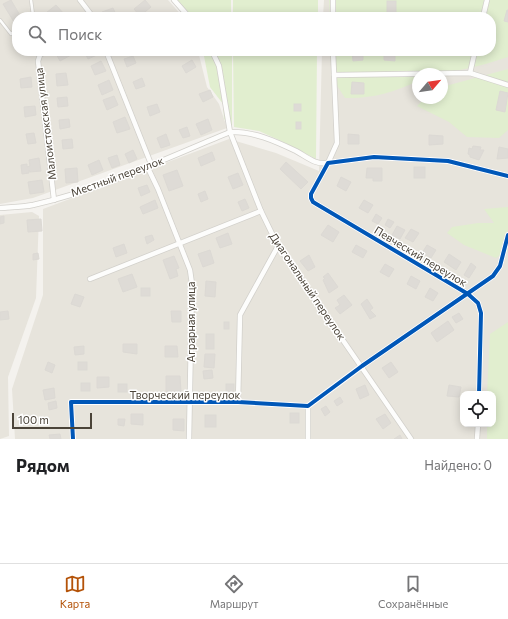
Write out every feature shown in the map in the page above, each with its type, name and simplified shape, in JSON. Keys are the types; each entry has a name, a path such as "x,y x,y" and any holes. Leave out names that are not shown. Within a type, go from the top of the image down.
{"street":[{"path":"80,0 88,12"},
{"path":"174,0 185,12"},
{"path":"333,0 333,12"},
{"path":"484,12 487,0"},
{"name":"Малоистокская улица","path":"40,56 38,61 54,200"},
{"name":"Аграрная улица","path":"108,56 158,190 190,270 192,284 189,439"},
{"name":"Диагональный переулок","path":"214,56 219,66 230,132 261,211 278,246 411,439"},
{"name":"Певческий переулок","path":"334,56 336,143 328,163 310,198 313,202 468,294 478,303 481,313 479,391"},
{"path":"470,73 474,56"},
{"path":"334,75 470,73 508,86"},
{"path":"230,132 243,131 275,141 317,163 374,157 448,161 508,176"},
{"name":"Местный переулок","path":"0,208 32,205 54,200 149,165 230,132"},
{"path":"90,278 261,211"},
{"path":"308,439 308,406 362,366 493,276 500,266 508,235"},
{"path":"238,402 240,315 278,246"},
{"name":"Творческий переулок","path":"73,439 71,402 238,402 308,406"},
{"path":"478,427 478,439"}],"lane":[{"path":"31,0 33,12"},
{"path":"0,20 11,34 12,33"}],"shaded area":[{"path":"0,0 168,0 179,12 12,12 12,56 199,56 207,87 219,104 227,128 33,198 0,204"},
{"path":"324,0 508,0 508,439 15,439 12,389 43,295 43,209 229,139 276,153 319,171 322,56 496,56 496,12 323,12"},
{"path":"32,212 39,216 36,298 8,377 9,436 0,439 0,215"}],"green space":[{"path":"173,0 231,0 231,12 184,12"},
{"path":"233,0 318,0 318,12 233,12"},
{"path":"329,0 508,0 508,57 486,64 448,72 448,68 412,68 412,83 374,96 345,98 332,78 330,56 496,56 496,12 330,12"},
{"path":"204,56 232,56 232,126 224,119 223,104 210,87"},
{"path":"233,56 317,56 316,159 259,131 234,127"},
{"path":"508,69 508,130 499,138 467,137 449,122 417,106 419,104 448,104 448,85"},
{"path":"508,207 508,252 505,252 496,258 464,245 447,233 452,227 478,223 494,223 484,209"},
{"path":"508,322 508,439 487,439 487,427 496,427 496,391 487,391 490,334"}],"building":[{"path":"11,0 18,12 12,12 12,19 3,4"},
{"path":"145,0 151,7 145,12 137,12 134,9"},
{"path":"387,1 396,1 396,12 387,12"},
{"path":"56,5 62,12 47,12"},
{"path":"113,8 115,12 102,12"},
{"path":"508,10 508,22 504,21"},
{"path":"57,56 69,56 60,61"},
{"path":"86,56 95,56 88,59"},
{"path":"133,56 136,63 127,67 124,59"},
{"path":"352,56 363,56 363,60 353,61"},
{"path":"384,56 395,56 395,61 384,60"},
{"path":"192,60 196,67 186,73 182,66"},
{"path":"101,61 106,71 95,75 91,66"},
{"path":"66,73 68,85 57,86 56,74"},
{"path":"31,77 32,87 21,88 20,79"},
{"path":"142,78 145,86 136,89 133,82"},
{"path":"109,80 113,90 102,95 98,85"},
{"path":"352,82 364,83 364,94 351,94"},
{"path":"210,90 213,97 203,102 199,94"},
{"path":"500,91 508,93 505,112 496,110"},
{"path":"114,96 118,105 107,110 103,100"},
{"path":"67,97 68,106 58,107 57,98"},
{"path":"157,104 160,112 150,116 147,107"},
{"path":"294,104 301,104 301,111 294,111"},
{"path":"35,106 36,115 25,117 24,107"},
{"path":"125,117 130,129 117,133 113,122"},
{"path":"69,119 70,127 60,129 59,120"},
{"path":"208,119 212,130 201,135 196,124"},
{"path":"296,122 301,122 301,129 296,129"},
{"path":"187,127 190,136 183,138 179,130"},
{"path":"34,133 36,143 28,144 26,134"},
{"path":"166,134 170,145 161,148 157,138"},
{"path":"348,134 359,135 359,144 348,144"},
{"path":"429,135 443,136 443,144 429,145"},
{"path":"72,139 73,148 63,149 62,140"},
{"path":"473,146 481,147 480,150 484,150 479,160 470,157 468,154 469,148 472,149"},
{"path":"499,147 508,149 508,158 497,159"},
{"path":"133,150 137,159 129,163 125,154"},
{"path":"212,152 215,160 201,166 198,158"},
{"path":"117,155 120,165 112,168 108,158"},
{"path":"39,158 41,171 30,172 29,170 29,173 22,174 21,165 27,164 27,167 30,166 29,160"},
{"path":"99,160 103,170 92,175 88,165"},
{"path":"286,162 308,182 301,189 280,169"},
{"path":"414,167 425,167 425,178 414,178"},
{"path":"77,168 78,182 66,183 65,169"},
{"path":"367,168 382,168 382,181 373,181 373,178 366,178"},
{"path":"177,170 183,186 169,191 163,175"},
{"path":"238,173 243,185 233,189 228,177"},
{"path":"341,177 351,182 346,191 337,186"},
{"path":"42,180 44,192 30,194 28,182"},
{"path":"147,185 150,192 141,196 138,188"},
{"path":"205,191 208,199 201,202 198,194"},
{"path":"245,199 249,208 242,211 238,202"},
{"path":"155,200 158,208 143,214 140,207"},
{"path":"364,200 373,205 368,213 359,208"},
{"path":"376,214 382,218 378,224 372,221"},
{"path":"4,216 4,223 0,224 0,217"},
{"path":"41,219 42,231 28,232 27,220"},
{"path":"388,219 394,222 390,228 385,225"},
{"path":"328,225 339,232 333,242 321,235"},
{"path":"397,226 405,230 400,239 392,235"},
{"path":"411,229 419,233 413,242 405,238"},
{"path":"228,233 232,244 220,248 216,238"},
{"path":"152,235 154,240 147,244 145,237"},
{"path":"124,244 127,253 116,257 113,248"},
{"path":"356,245 367,251 363,258 352,252"},
{"path":"427,245 436,250 431,258 422,253"},
{"path":"210,250 214,263 203,267 198,254"},
{"path":"38,253 39,259 33,260 33,254"},
{"path":"449,254 461,262 456,270 444,262"},
{"path":"309,255 315,267 308,271 300,261"},
{"path":"174,256 179,268 176,269 178,276 170,279 163,260"},
{"path":"471,263 476,267 469,278 464,275"},
{"path":"385,264 394,269 389,277 380,272"},
{"path":"328,273 338,287 329,293 323,280 325,278 323,277"},
{"path":"132,274 137,287 123,292 118,279"},
{"path":"411,276 420,281 416,289 407,284"},
{"path":"206,281 216,282 215,297 205,296"},
{"path":"141,288 150,288 150,296 141,296"},
{"path":"430,288 438,293 433,301 425,297"},
{"path":"75,294 84,297 80,307 71,304"},
{"path":"344,295 352,305 340,314 335,308 340,305 337,300"},
{"path":"367,299 373,308 370,310 376,316 370,319 361,304"},
{"path":"8,311 9,319 0,320 0,312"},
{"path":"171,311 181,311 181,322 172,322"},
{"path":"459,313 463,319 456,323 452,317"},
{"path":"448,321 454,330 437,342 431,333"},
{"path":"224,322 229,322 229,329 224,329"},
{"path":"206,334 214,334 214,349 206,349"},
{"path":"123,344 137,344 137,354 123,352"},
{"path":"84,346 84,354 75,355 74,347"},
{"path":"165,346 177,346 178,357 165,357"},
{"path":"205,354 215,354 214,368 204,367"},
{"path":"48,362 55,365 52,373 45,370"},
{"path":"78,362 87,362 87,370 78,370"},
{"path":"391,362 398,372 389,378 382,368"},
{"path":"212,370 213,378 204,379 203,371"},
{"path":"166,376 180,376 181,392 166,393"},
{"path":"97,377 109,377 109,387 97,388"},
{"path":"81,383 90,383 90,391 81,391"},
{"path":"118,384 127,384 127,392 118,392"},
{"path":"226,384 234,384 234,393 226,393"},
{"path":"365,385 369,395 360,399 356,389"},
{"path":"449,385 461,387 459,397 447,396"},
{"path":"54,388 55,398 45,400 43,390"},
{"path":"340,397 343,402 337,406 334,401"},
{"path":"56,401 57,408 49,410 48,403"},
{"path":"326,406 330,412 325,416 321,409"},
{"path":"290,413 299,413 299,423 290,423"},
{"path":"131,414 143,414 143,425 131,424"},
{"path":"385,414 391,423 383,429 376,419"},
{"path":"205,415 216,415 216,427 205,427"},
{"path":"118,419 125,419 124,426 118,425"},
{"path":"173,419 184,419 184,431 173,430"},
{"path":"60,434 61,439 50,439 49,435"},
{"path":"400,435 402,439 394,439"}],"cycle path":[{"path":"479,391 481,313 478,303 468,294 313,202 311,194 328,163 374,157 448,161 508,176"},
{"path":"73,439 71,402 238,402 308,406 362,366 493,276 500,266 508,235"}]}
